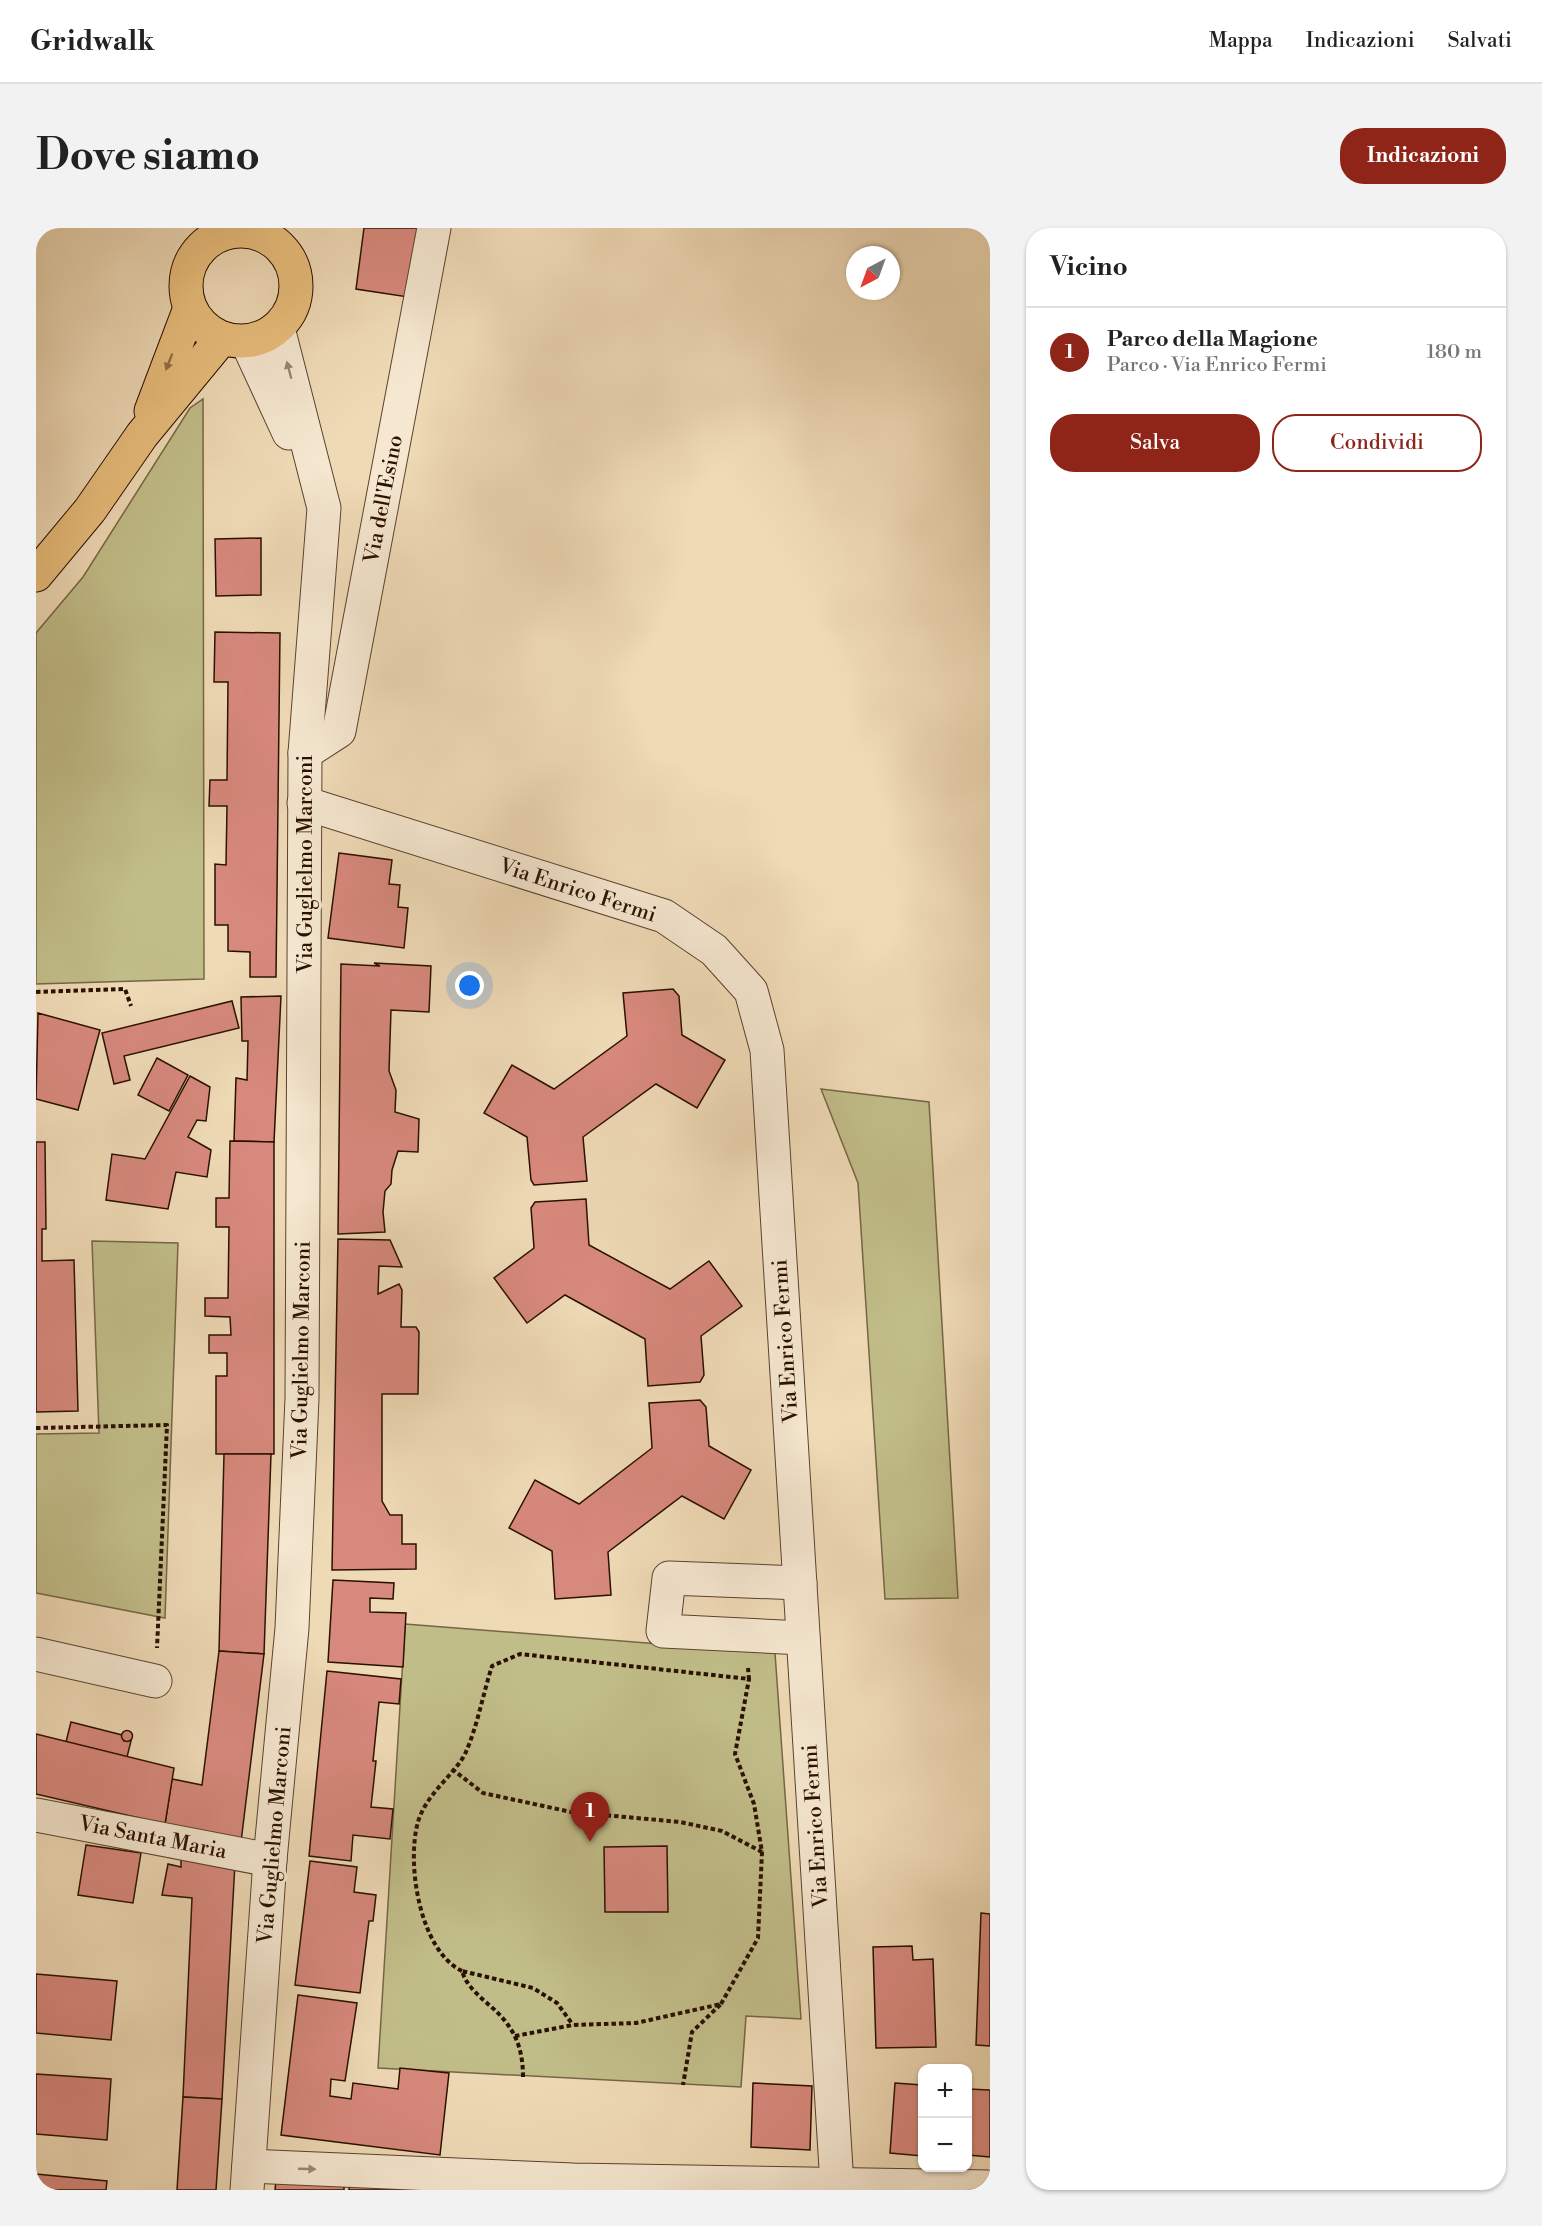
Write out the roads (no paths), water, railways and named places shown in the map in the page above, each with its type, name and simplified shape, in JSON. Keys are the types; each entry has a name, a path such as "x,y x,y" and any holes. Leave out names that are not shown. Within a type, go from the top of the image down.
{"main road":[{"path":"291,261 295,228"},
{"path":"36,575 90,510 141,435 235,340 264,338 278,328 290,314 296,297 296,279 291,261 271,240 258,233 244,230 225,233 208,241 195,255 186,281 190,308 141,435"},
{"name":"Via Guglielmo Marconi","path":"190,308 208,331 235,340"}],"street":[{"name":"Via dell'Esino","path":"305,753 339,731 434,228"},
{"name":"Via Guglielmo Marconi","path":"248,2178 270,1860 292,1628 302,1398 305,753 324,508 278,328"},
{"name":"Via Guglielmo Marconi","path":"235,340 324,508"},
{"name":"Via Enrico Fermi","path":"304,803 664,916 714,950 751,991 767,1050 837,2185"},
{"path":"800,1582 669,1578 663,1630 803,1638"},
{"path":"36,1654 155,1681"},
{"name":"Via Santa Maria","path":"36,1815 270,1860"},
{"path":"248,2178 573,2180 990,2187"}],"place":[{"name":"Parco della Magione","path":"590,1842"}]}
